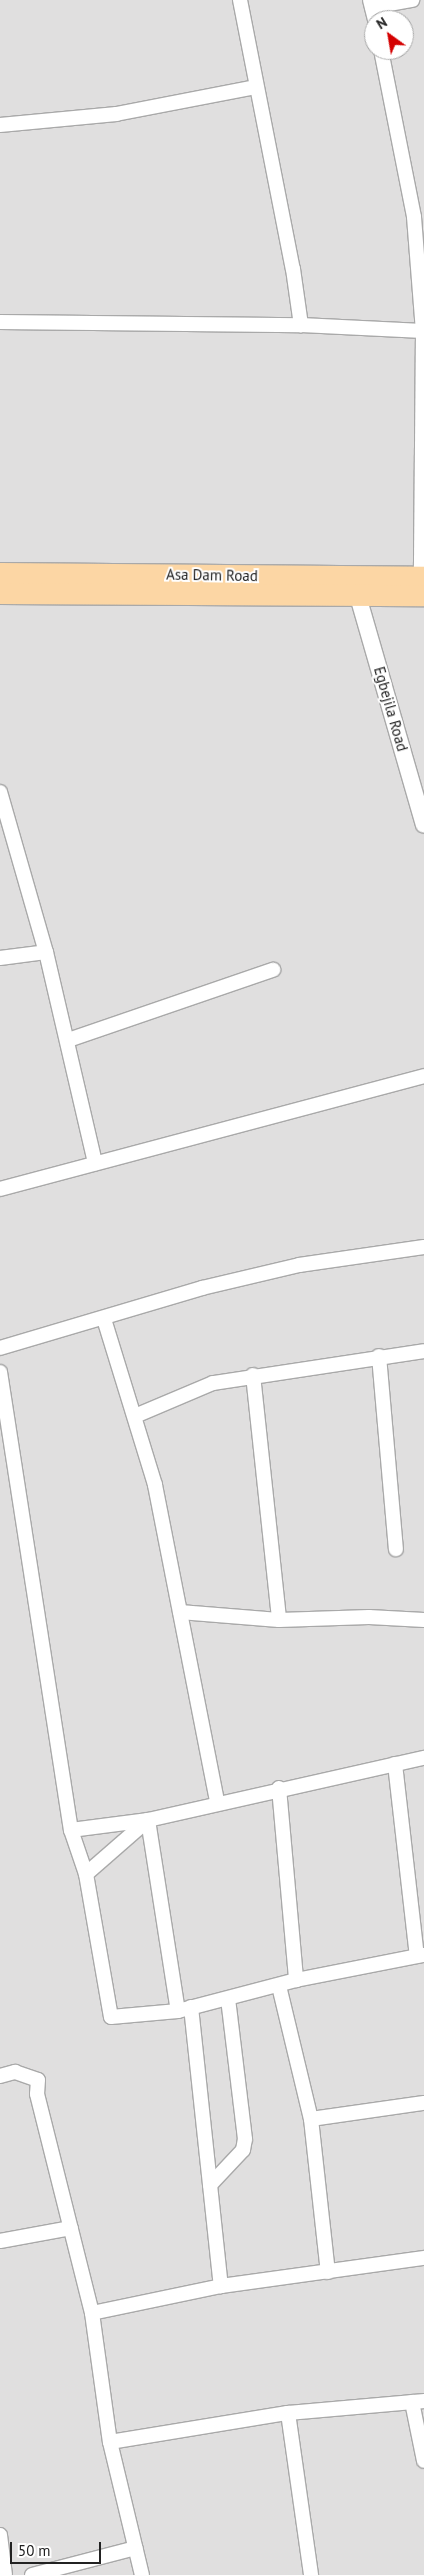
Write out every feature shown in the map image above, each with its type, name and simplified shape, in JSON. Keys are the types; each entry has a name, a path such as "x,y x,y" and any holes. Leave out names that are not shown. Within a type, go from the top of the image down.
{"main road":[{"name":"Asa Dam Road","path":"0,573 423,583"},
{"name":"Asa Dam Road","path":"0,594 357,594 423,583"}],"street":[{"path":"240,0 293,269 301,325"},
{"path":"372,9 412,0"},
{"path":"383,60 419,216 423,331 423,583"},
{"path":"0,125 116,114 256,87"},
{"path":"0,322 301,325 423,331"},
{"name":"Egbejila Road","path":"357,594 424,825"},
{"path":"0,792 46,952 68,1040 95,1163"},
{"path":"0,958 46,952"},
{"path":"68,1040 273,970"},
{"path":"0,1189 424,1076"},
{"path":"0,1348 104,1319 202,1288 299,1265 424,1247"},
{"path":"104,1319 155,1485 217,1802"},
{"path":"135,1416 213,1383 253,1375 424,1351"},
{"path":"379,1356 396,1549"},
{"path":"0,1372 71,1830 86,1874 111,2017 185,2009 279,1986 296,1980 421,1956 395,1764"},
{"path":"253,1375 279,1620"},
{"path":"180,1612 279,1620 369,1617 424,1620"},
{"path":"71,1830 148,1820 279,1788 424,1758"},
{"path":"279,1788 296,1980"},
{"path":"86,1874 148,1820"},
{"path":"148,1820 185,2009 222,2286"},
{"path":"279,1986 311,2119 328,2272"},
{"path":"210,2185 243,2150 245,2139 228,1998"},
{"path":"0,2076 15,2072 38,2080 37,2094 92,2313 110,2442 142,2575"},
{"path":"311,2119 424,2103"},
{"path":"0,2242 71,2228"},
{"path":"92,2313 222,2286 424,2258"},
{"path":"110,2442 288,2413 418,2401 424,2461"},
{"path":"288,2413 311,2575"},
{"path":"0,2535 5,2575"},
{"path":"32,2575 136,2548"}],"shaded area":[{"path":"0,0 424,0 424,2575 0,2575"}]}
